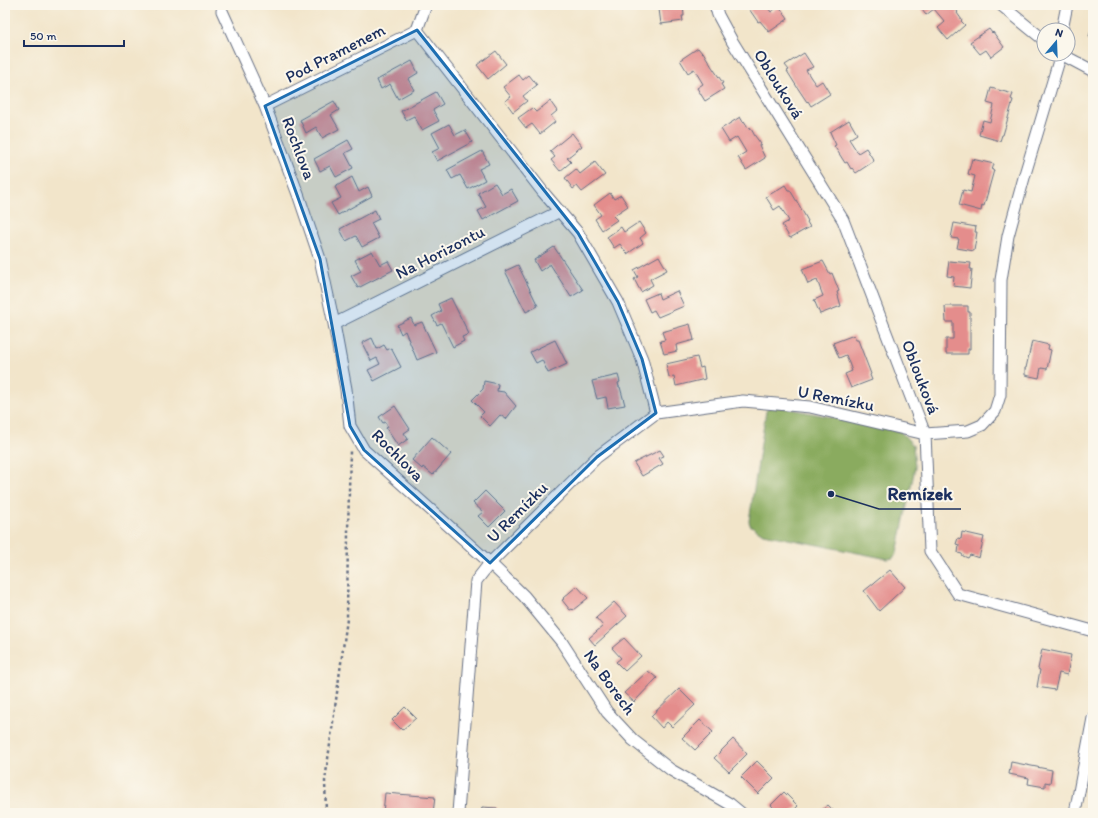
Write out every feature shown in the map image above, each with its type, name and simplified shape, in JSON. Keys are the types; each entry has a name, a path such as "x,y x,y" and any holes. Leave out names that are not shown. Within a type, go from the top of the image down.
{"street":[{"path":"426,5 417,30 578,233 618,302 642,359 656,413"},
{"name":"Oblouková","path":"715,5 718,15 732,41 843,220 925,434 968,430 982,425 995,411 1000,395 1001,280 1008,236 1024,174 1059,62"},
{"path":"1001,5 1036,33"},
{"path":"1066,22 1067,5"},
{"name":"Rochlova","path":"222,10 265,106 299,197 320,259 346,389 350,426 364,450 490,563"},
{"name":"Pod Pramenem","path":"265,106 417,30"},
{"path":"1076,62 1093,71"},
{"name":"Na Horizontu","path":"334,324 560,211"},
{"name":"U Remízku","path":"490,563 597,457 656,413 743,402 810,407 925,434"},
{"path":"925,434 930,551 958,594 1093,631"},
{"path":"458,813 476,581 490,563"},
{"name":"Na Borech","path":"490,563 524,596 561,641 607,712 633,740 671,770 730,804 741,813"},
{"path":"1075,813 1093,718"}],"path":[{"path":"326,813 325,781 347,619 350,447"}],"highlighted area":[{"path":"417,30 578,233 618,302 642,359 656,413 597,457 490,563 364,450 350,426 320,259 265,106"}],"green space":[{"path":"771,405 900,431 913,445 915,468 897,553 893,558 888,559 763,534 750,525 749,521 766,411"}],"building":[{"path":"666,5 683,5 683,21 661,24 659,9 666,8"},
{"path":"766,5 771,12 779,6 788,19 769,32 760,21 758,22 747,6"},
{"path":"918,5 952,5 958,12 957,13 962,20 961,21 965,25 948,40 938,28 945,22 934,9 926,15"},
{"path":"1093,25 1093,38 1089,36"},
{"path":"989,29 1004,47 991,57 986,50 980,54 970,42"},
{"path":"698,48 702,53 703,52 723,83 721,84 724,89 705,101 697,88 703,84 694,69 688,73 680,60"},
{"path":"496,51 506,64 488,79 477,65"},
{"path":"804,53 813,67 806,70 811,78 816,85 822,81 830,94 811,106 797,87 785,65"},
{"path":"412,61 418,73 408,79 414,90 398,99 390,84 381,89 377,80"},
{"path":"519,75 523,80 529,75 537,85 523,96 527,101 513,112 505,101 511,97 503,87"},
{"path":"991,88 1013,94 1011,99 1013,100 1000,141 979,135 983,120 990,122 994,105 987,103"},
{"path":"436,92 443,104 433,110 439,121 422,130 414,116 406,120 401,111"},
{"path":"334,101 339,110 331,115 339,129 322,138 316,127 306,133 300,120"},
{"path":"550,101 557,111 551,116 555,122 540,134 532,124 526,128 518,118 532,108 536,112"},
{"path":"740,117 749,129 750,127 761,144 759,145 765,158 746,170 738,157 746,152 737,137 729,142 721,129"},
{"path":"849,120 857,134 849,139 858,153 866,148 874,161 856,173 852,168 851,169 847,162 845,163 834,146 836,145 830,132"},
{"path":"449,124 455,135 465,130 472,142 437,161 432,152 440,148 432,133"},
{"path":"572,133 582,146 567,158 571,162 560,171 551,160 555,157 550,151"},
{"path":"348,140 353,149 345,153 353,168 336,177 330,166 320,171 314,159"},
{"path":"482,151 489,164 479,169 485,180 468,189 460,175 452,179 447,170"},
{"path":"972,159 994,164 992,170 994,170 984,206 982,205 981,211 959,205 963,190 971,192 975,176 968,174"},
{"path":"595,162 605,175 582,192 577,186 573,189 565,178 576,169 580,174"},
{"path":"352,177 359,192 368,187 372,196 338,215 331,203 341,198 335,187"},
{"path":"495,183 502,194 511,189 518,201 483,220 478,211 486,207 478,193"},
{"path":"785,185 788,190 790,190 799,205 810,227 790,238 782,225 789,221 785,214 780,206 774,210 766,197"},
{"path":"610,193 614,199 621,195 628,206 613,216 617,220 602,230 595,219 601,215 594,205"},
{"path":"375,210 379,219 371,223 379,238 362,247 356,236 346,241 340,229"},
{"path":"639,222 646,233 640,238 643,243 627,254 620,244 614,248 607,237 621,227 624,232"},
{"path":"954,223 976,227 975,232 977,232 974,251 957,248 959,239 951,238"},
{"path":"554,247 583,290 571,297 550,264 540,271 534,260"},
{"path":"372,251 380,265 388,261 393,270 358,288 351,276 361,271 355,260"},
{"path":"659,256 667,270 650,279 653,285 641,292 634,279 638,277 634,270"},
{"path":"823,261 830,274 832,273 839,291 837,292 841,306 820,314 814,300 823,296 817,280 808,284 802,269"},
{"path":"949,261 971,263 970,269 972,269 970,288 953,286 954,277 947,276"},
{"path":"518,265 538,306 526,312 505,271"},
{"path":"677,291 684,306 658,317 654,310 650,312 644,299 658,293 660,299"},
{"path":"451,298 469,334 462,337 464,341 453,347 441,323 437,325 432,316 441,311 438,304"},
{"path":"945,306 968,306 968,312 970,312 970,349 968,349 968,354 946,354 946,339 953,339 953,322 946,322"},
{"path":"411,318 414,325 422,322 436,352 417,360 405,331 401,334 397,325"},
{"path":"690,324 694,340 676,345 677,351 664,354 660,341 665,340 662,332"},
{"path":"854,335 856,340 858,340 872,380 851,388 845,374 852,371 846,355 839,358 833,343"},
{"path":"372,338 377,349 384,345 387,350 391,348 401,367 374,381 368,370 380,364 377,358 371,361 362,343"},
{"path":"555,340 567,364 548,373 542,360 536,363 530,352"},
{"path":"1032,341 1049,345 1048,349 1051,350 1047,369 1041,368 1039,378 1025,375 1025,368"},
{"path":"697,357 700,368 703,367 705,379 676,386 674,376 669,377 666,364"},
{"path":"618,375 620,382 618,383 625,405 608,408 606,397 597,399 592,381"},
{"path":"484,381 498,384 497,391 504,392 516,406 506,419 500,415 490,426 480,416 484,412 472,400 483,389"},
{"path":"395,406 410,429 404,433 408,439 398,446 386,428 388,427 385,422 383,423 379,417"},
{"path":"432,437 451,454 433,475 423,467 422,469 412,460"},
{"path":"660,450 664,456 659,458 663,464 642,476 634,463"},
{"path":"485,491 505,511 489,527 478,516 483,512 473,503"},
{"path":"962,532 984,537 979,558 970,555 968,558 958,553 959,545 956,544 958,538 961,539"},
{"path":"890,570 905,587 879,611 864,591"},
{"path":"577,586 588,598 573,610 570,610 562,600"},
{"path":"614,602 627,616 595,645 589,638 603,626 596,618"},
{"path":"624,638 641,656 625,671 616,662 621,658 612,648"},
{"path":"1042,649 1071,655 1067,675 1059,673 1055,690 1037,687 1040,670 1038,669"},
{"path":"648,671 657,678 634,702 624,693"},
{"path":"679,689 695,705 672,727 667,722 662,728 651,716"},
{"path":"405,707 416,718 402,730 392,720"},
{"path":"700,720 713,732 695,750 682,738"},
{"path":"733,739 747,754 729,772 714,758"},
{"path":"757,761 774,778 758,794 741,777"},
{"path":"1011,762 1052,770 1050,783 1045,782 1045,787 1028,784 1029,778 1009,774"},
{"path":"784,792 798,806 791,813 779,813 771,805"},
{"path":"385,793 435,797 433,813 383,813"},
{"path":"828,805 836,813 823,813 821,811"},
{"path":"482,807 497,808 497,813 481,813"}],"place":[{"name":"Remízek","path":"831,494"}]}
